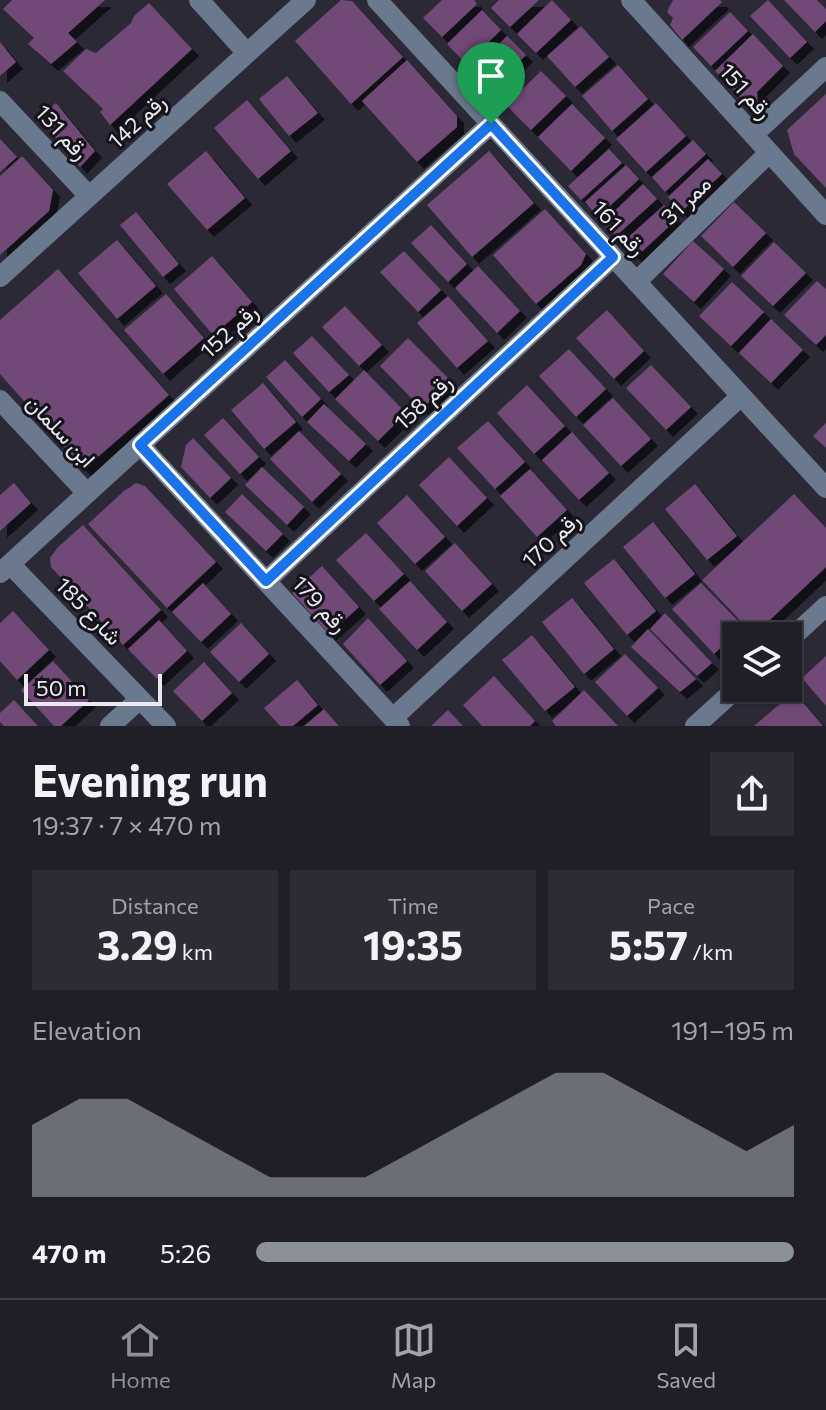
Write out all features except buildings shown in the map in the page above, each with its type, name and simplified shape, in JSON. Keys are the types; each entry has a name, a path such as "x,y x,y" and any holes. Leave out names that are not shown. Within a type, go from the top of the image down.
{"street":[{"path":"199,0 247,53"},
{"name":"رقم 142","path":"0,277 306,0"},
{"name":"رقم 161","path":"377,0 826,488"},
{"name":"رقم 151","path":"631,0 826,215"},
{"path":"753,135 826,67"},
{"name":"رقم 131","path":"0,101 89,196"},
{"name":"رقم 152","path":"5,568 491,124"},
{"name":"ممر 31","path":"636,282 769,153"},
{"name":"رقم 158","path":"266,581 613,257"},
{"name":"رقم 170","path":"396,722 741,396"},
{"name":"ابن سلمان","path":"0,400 87,493"},
{"name":"رقم 179","path":"140,445 396,722"},
{"name":"شارع 185","path":"5,568 166,726"},
{"path":"802,628 826,606"},
{"path":"110,726 140,699"},
{"path":"695,726 722,702"}],"route":[{"path":"491,124 613,257 266,581 140,445 491,124"}]}
